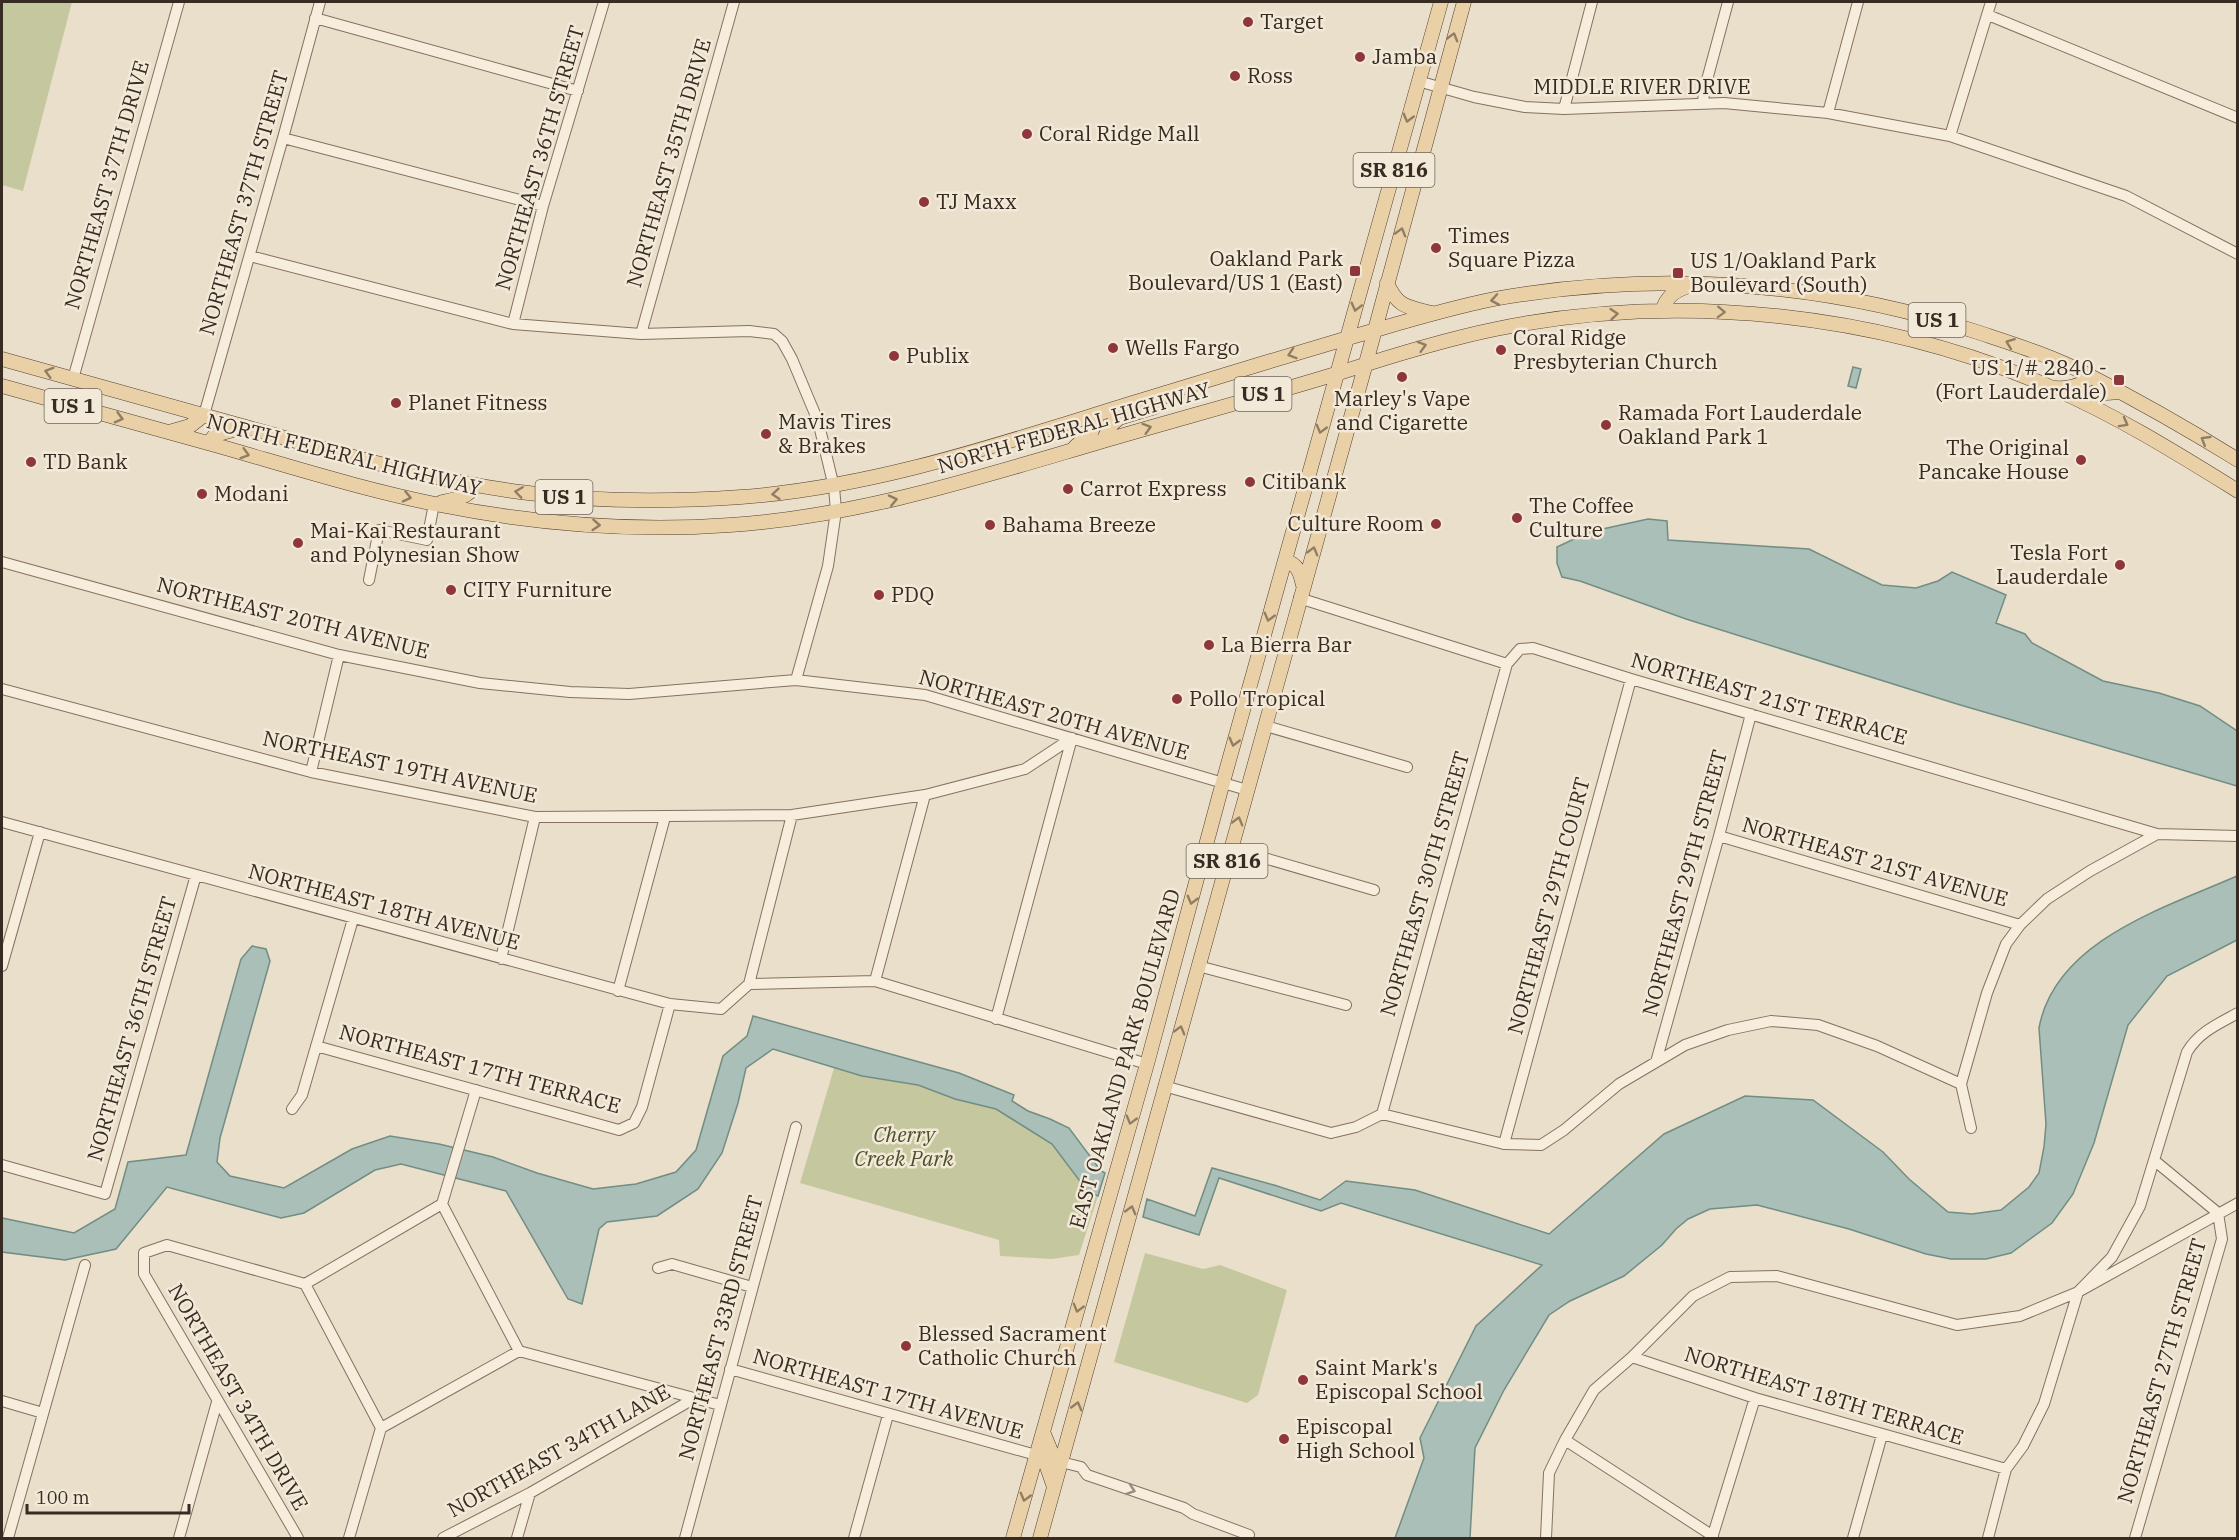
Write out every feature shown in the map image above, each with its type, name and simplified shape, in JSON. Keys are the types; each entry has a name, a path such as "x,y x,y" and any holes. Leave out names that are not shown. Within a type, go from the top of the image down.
{"main road":[{"name":"EAST OAKLAND PARK BOULEVARD","path":"1013,1539 1441,2"},
{"name":"EAST OAKLAND PARK BOULEVARD","path":"1040,1539 1464,2"},
{"name":"NORTH FEDERAL HIGHWAY","path":"2,359 396,468 476,485 559,496 639,501 742,497 834,487 940,462 1375,329 1491,300 1569,288 1697,283 1803,292 1907,311 2000,339 2062,363 2121,392 2238,460"},
{"path":"1662,311 1666,300 1674,291 1697,283"},
{"path":"1387,284 1392,295 1405,307 1433,313"},
{"name":"NORTH FEDERAL HIGHWAY","path":"2,386 351,483 435,504 535,520 669,528 734,525 801,518 928,492 1440,341 1522,324 1662,311 1782,316 1864,328 1942,348 1997,366 2083,402 2144,434 2238,491"},
{"path":"2053,388 2069,388 2091,377"},
{"path":"2083,402 2101,393 2121,392"},
{"path":"1103,441 1111,425 1119,418 1155,407 1165,393"},
{"path":"1071,451 1091,433 1098,414"},
{"path":"169,432 190,426 204,415"},
{"path":"209,443 216,435 246,427"},
{"path":"435,504 461,499 476,485"},
{"path":"1285,560 1294,563 1299,571 1301,592"},
{"path":"1147,1064 1152,1076 1164,1086"},
{"path":"1120,1159 1132,1163 1140,1177"},
{"path":"1043,1431 1047,1447 1053,1456 1062,1462"},
{"path":"1036,1455 1046,1464 1054,1488"}],"street":[{"name":"NORTHEAST 37TH DRIVE","path":"73,379 179,2"},
{"name":"NORTHEAST 37TH STREET","path":"204,415 320,2"},
{"name":"NORTHEAST 36TH STREET","path":"513,324 543,206 604,2"},
{"name":"NORTHEAST 35TH DRIVE","path":"641,334 734,2"},
{"path":"1564,109 1592,2"},
{"path":"1703,103 1704,91 1728,2"},
{"path":"1828,113 1858,2"},
{"path":"1950,136 1991,2"},
{"path":"1988,15 2238,117"},
{"path":"315,18 578,91"},
{"name":"MIDDLE RIVER DRIVE","path":"1418,81 1474,97 1526,107 1564,109 1703,103 1828,113 1950,136 2126,196 2238,254"},
{"path":"283,138 543,206"},
{"path":"250,256 513,324 641,334 766,332 774,334 782,341 800,376 818,421 834,487 836,512 828,566 796,680"},
{"path":"369,580 379,530 427,540 435,504"},
{"name":"NORTHEAST 20TH AVENUE","path":"2,562 339,655 480,684 570,692 629,694 796,680 925,695 1247,790"},
{"path":"1301,592 1507,664"},
{"name":"NORTHEAST 21ST TERRACE","path":"1507,664 1520,649 1533,648 2157,834 2238,836"},
{"path":"311,772 339,655"},
{"name":"NORTHEAST 30TH STREET","path":"1382,1114 1507,664"},
{"name":"NORTHEAST 29TH COURT","path":"1504,1144 1631,679"},
{"name":"NORTHEAST 19TH AVENUE","path":"2,689 311,772 535,817 665,818 792,815 924,795 1025,769 1072,738"},
{"name":"NORTHEAST 29TH STREET","path":"1656,1062 1751,714"},
{"path":"1266,726 1407,767"},
{"path":"996,1019 1072,738"},
{"path":"875,981 924,795"},
{"path":"792,815 749,984 875,981 1147,1064"},
{"path":"501,959 535,817"},
{"path":"618,991 665,818"},
{"name":"NORTHEAST 18TH AVENUE","path":"2,822 670,1004 721,1010 749,984"},
{"path":"2,966 40,832"},
{"path":"1971,1128 1961,1083 1987,993 2006,945 2020,926 2047,899 2090,871 2157,834"},
{"name":"NORTHEAST 21ST AVENUE","path":"1719,836 2020,926"},
{"path":"1230,848 1374,890"},
{"name":"NORTHEAST 36TH STREET","path":"2,1165 105,1194 196,876"},
{"path":"292,1109 302,1095 353,919"},
{"path":"1198,966 1346,1005"},
{"name":"NORTHEAST 17TH TERRACE","path":"316,1046 619,1130 634,1123 642,1107 670,1004"},
{"path":"1988,1539 2006,1469 2023,1446 2044,1404 2078,1292 2112,1257 2140,1206 2190,1046 2204,1032 2238,1013"},
{"path":"1164,1086 1331,1133 1356,1127 1382,1114 1504,1144 1541,1144 1564,1130 1619,1084 1685,1046 1728,1030 1772,1021 1818,1025 1878,1046 1961,1083"},
{"path":"349,1539 381,1428 304,1284 442,1204 476,1090"},
{"name":"NORTHEAST 33RD STREET","path":"685,1539 796,1127"},
{"path":"2155,1161 2218,1213"},
{"path":"1546,1539 1549,1473 1594,1390 1632,1357 1693,1296 1730,1277 1777,1276 1957,1325 2020,1316 2078,1292 2238,1203"},
{"path":"442,1204 519,1351"},
{"name":"NORTHEAST 27TH STREET","path":"2135,1539 2222,1239 2218,1213"},
{"name":"NORTHEAST 34TH DRIVE","path":"298,1539 144,1274 144,1253 167,1245 304,1284"},
{"path":"658,1268 672,1264 752,1287"},
{"path":"8,1539 85,1265"},
{"path":"381,1428 519,1351 720,1405"},
{"name":"NORTHEAST 18TH TERRACE","path":"1632,1357 1755,1398 2006,1469"},
{"name":"NORTHEAST 17TH AVENUE","path":"730,1369 1036,1455"},
{"name":"NORTHEAST 34TH LANE","path":"443,1539 530,1493 695,1398"},
{"path":"1565,1440 1713,1537 1755,1398"},
{"path":"2,1401 43,1413"},
{"path":"179,1539 217,1402"},
{"path":"854,1539 888,1414"},
{"path":"1853,1539 1882,1435"},
{"path":"1062,1462 1081,1467 1087,1475 1184,1508 1193,1515 1249,1535"},
{"path":"517,1539 530,1493"}],"green space":[{"path":"2,2 72,2 23,191 2,185"},
{"name":"Cherry Creek Park","path":"834,1068 865,1077 918,1085 955,1099 996,1109 1052,1144 1088,1192 1098,1196 1079,1255 1052,1259 1000,1256 999,1240 800,1183"},
{"path":"1145,1253 1203,1269 1220,1265 1287,1290 1258,1395 1247,1403 1114,1362"}],"water":[{"path":"1853,367 1861,369 1856,388 1848,386"},
{"path":"1648,519 1667,521 1668,540 1809,549 1882,585 1916,588 1938,581 1952,572 2006,595 1996,623 2025,634 2032,643 2103,681 2159,693 2200,706 2237,731 2237,786 1957,704 1686,619 1580,581 1562,577 1557,563 1557,547 1589,532"},
{"path":"2237,876 2237,940 2167,976 2128,1025 2094,1143 2073,1194 2052,1223 2011,1253 1986,1259 1951,1259 1926,1254 1849,1229 1757,1205 1710,1209 1688,1219 1662,1245 1624,1276 1570,1301 1549,1315 1504,1390 1475,1448 1470,1538 1395,1538 1424,1458 1420,1438 1476,1326 1542,1265 1341,1203 1321,1211 1219,1178 1199,1235 1143,1217 1147,1199 1195,1216 1212,1168 1320,1200 1346,1181 1415,1190 1549,1234 1664,1134 1745,1096 1813,1100 1883,1152 1909,1179 1948,1212 1972,1214 2001,1210 2029,1187 2039,1173 2046,1124 2039,1028 2049,997 2067,971 2090,949 2118,931 2179,900"},
{"path":"252,946 266,949 270,961 220,1138 217,1162 230,1176 284,1188 352,1149 390,1136 439,1144 493,1157 537,1173 593,1189 636,1184 676,1172 696,1150 723,1056 747,1036 753,1016 959,1073 1014,1095 1012,1101 1028,1111 1069,1128 1101,1171 1105,1173 1098,1196 1088,1192 1052,1144 996,1109 955,1099 918,1085 862,1076 773,1049 746,1068 738,1103 722,1153 698,1189 657,1216 607,1222 599,1229 582,1304 568,1299 506,1191 401,1164 375,1170 304,1213 281,1218 167,1187 116,1249 65,1260 2,1252 2,1218 74,1233 115,1209 128,1162 186,1155 241,959"}],"place":[{"name":"Target","path":"1248,22"},
{"name":"Jamba","path":"1360,57"},
{"name":"Ross","path":"1235,76"},
{"name":"Coral Ridge Mall","path":"1027,134"},
{"name":"TJ Maxx","path":"924,202"},
{"name":"Times Square Pizza","path":"1436,248"},
{"name":"Oakland Park Boulevard/US 1 (East)","path":"1355,271"},
{"name":"US 1/Oakland Park Boulevard (South)","path":"1678,273"},
{"name":"Wells Fargo","path":"1113,348"},
{"name":"Coral Ridge Presbyterian Church","path":"1501,350"},
{"name":"Publix","path":"894,356"},
{"name":"Marley's Vape and Cigarette","path":"1402,377"},
{"name":"US 1/# 2840 - (Fort Lauderdale)","path":"2119,380"},
{"name":"Planet Fitness","path":"396,403"},
{"name":"Ramada Fort Lauderdale Oakland Park 1","path":"1606,425"},
{"name":"Mavis Tires & Brakes","path":"766,434"},
{"name":"The Original Pancake House","path":"2081,460"},
{"name":"TD Bank","path":"31,462"},
{"name":"Citibank","path":"1250,482"},
{"name":"Carrot Express","path":"1068,489"},
{"name":"Modani","path":"202,494"},
{"name":"The Coffee Culture","path":"1517,518"},
{"name":"Culture Room","path":"1436,524"},
{"name":"Bahama Breeze","path":"990,525"},
{"name":"Mai-Kai Restaurant and Polynesian Show","path":"298,543"},
{"name":"Tesla Fort Lauderdale","path":"2120,565"},
{"name":"CITY Furniture","path":"451,590"},
{"name":"PDQ","path":"879,595"},
{"name":"La Bierra Bar","path":"1209,645"},
{"name":"Pollo Tropical","path":"1177,699"},
{"name":"Blessed Sacrament Catholic Church","path":"906,1346"},
{"name":"Saint Mark's Episcopal School","path":"1303,1380"},
{"name":"Episcopal High School","path":"1284,1439"}]}
